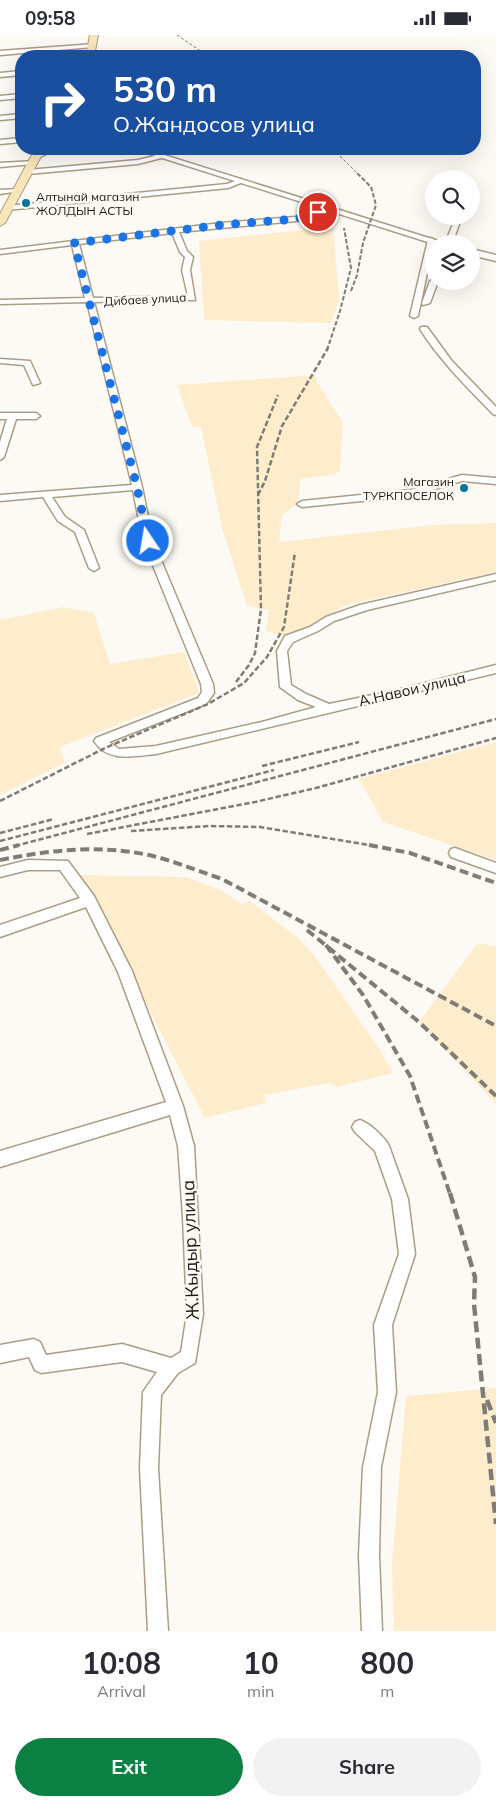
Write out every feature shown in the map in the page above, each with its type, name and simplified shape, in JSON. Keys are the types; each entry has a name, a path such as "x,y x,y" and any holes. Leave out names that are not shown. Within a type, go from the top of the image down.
{"main road":[{"path":"92,50 94,35"},
{"path":"0,222 36,155"}],"street":[{"path":"35,50 93,45"},
{"path":"0,53 15,52"},
{"path":"0,75 15,74"},
{"path":"0,98 15,97"},
{"path":"0,118 15,117"},
{"path":"0,142 15,141"},
{"path":"0,165 36,155"},
{"path":"159,155 425,238"},
{"path":"28,172 138,162 163,156"},
{"path":"7,208 228,186 241,181"},
{"path":"0,192 18,190"},
{"path":"0,252 296,219 328,209"},
{"name":"Дибаев улица","path":"0,302 88,302 192,298 186,269 189,257 184,252 175,231"},
{"name":"Дибаев улица","path":"74,243 137,487 148,541 205,680"},
{"path":"480,254 496,258"},
{"path":"414,315 425,269"},
{"path":"426,303 431,290"},
{"path":"424,329 435,348 448,363 496,412"},
{"path":"0,361 27,363 36,383"},
{"path":"0,416 36,416"},
{"path":"0,457 12,416"},
{"path":"302,504 411,493 462,478 496,481"},
{"path":"0,498 137,487"},
{"path":"46,493 62,519 79,530 94,568"},
{"path":"328,708 302,697 286,687 282,651 289,639 314,629 330,619 364,607 496,577"},
{"name":"А.Навои улица","path":"205,680 208,693 202,701 100,741 111,751 119,753 156,750 496,669"},
{"path":"455,853 496,868"},
{"name":"Ж.Кыдыр улица","path":"0,872 28,865 63,865 89,900 125,971 175,1105 186,1147 195,1315 189,1357 172,1367 152,1392 150,1468 158,1631"},
{"path":"0,931 89,900"},
{"path":"0,1159 175,1105"},
{"path":"360,1127 381,1146 400,1199 407,1254 383,1325 387,1391 372,1467 368,1555 372,1631"},
{"path":"0,1354 34,1348 41,1364 122,1353 172,1367"}],"shaded area":[{"path":"333,227 339,300 331,323 204,320 199,241"},
{"path":"316,375 316,380 343,423 340,471 335,474 300,479 299,501 282,516 279,542 434,525 496,523 496,572 346,605 301,631 280,636 266,630 269,610 247,606 222,528 201,427 192,427 177,385"},
{"path":"63,607 94,613 110,664 184,652 199,693 60,747 65,763 0,795 0,620"},
{"path":"496,742 496,860 383,822 359,779"},
{"path":"80,875 186,877 221,890 241,904 250,901 298,938 314,955 380,1050 393,1073 337,1087 329,1083 264,1095 266,1103 205,1118"},
{"path":"478,943 496,946 496,1104 419,1022"},
{"path":"496,1388 496,1631 394,1631 392,1566 406,1396"}],"railway":[{"path":"177,35 199,50"},
{"path":"339,155 371,187 376,205 363,243 357,275 351,291"},
{"path":"327,349 340,311 351,268 344,228"},
{"path":"258,495 265,481 282,426 327,349"},
{"path":"258,495 257,447 278,395"},
{"path":"236,682 249,665 255,653 261,609 258,495"},
{"path":"0,801 105,748 208,704 244,683 267,657 284,627 295,552"},
{"path":"15,846 496,719"},
{"path":"87,834 255,802 316,788 496,738"},
{"path":"262,766 359,742"},
{"path":"0,841 274,770"},
{"path":"0,833 54,819"},
{"path":"131,831 209,826 260,827 369,845"},
{"path":"0,850 19,845"},
{"path":"369,845 375,846"},
{"path":"369,845 410,853 496,883"},
{"path":"0,860 38,853 95,849 134,852 179,864 222,879 496,1026"},
{"path":"307,930 327,947"},
{"path":"327,947 419,1022 496,1096"},
{"path":"327,947 363,995 410,1076 450,1194"},
{"path":"450,1193 475,1277 474,1304 496,1524"},
{"path":"487,1400 496,1423"}],"place":[{"name":"Алтынай магазин ЖОЛДЫН АСТЫ","path":"26,203"},
{"name":"Магазин ТУРКПОСЕЛОК","path":"464,488"}],"route":[{"path":"148,541 137,487 74,243 221,225 296,219 318,212"}]}
